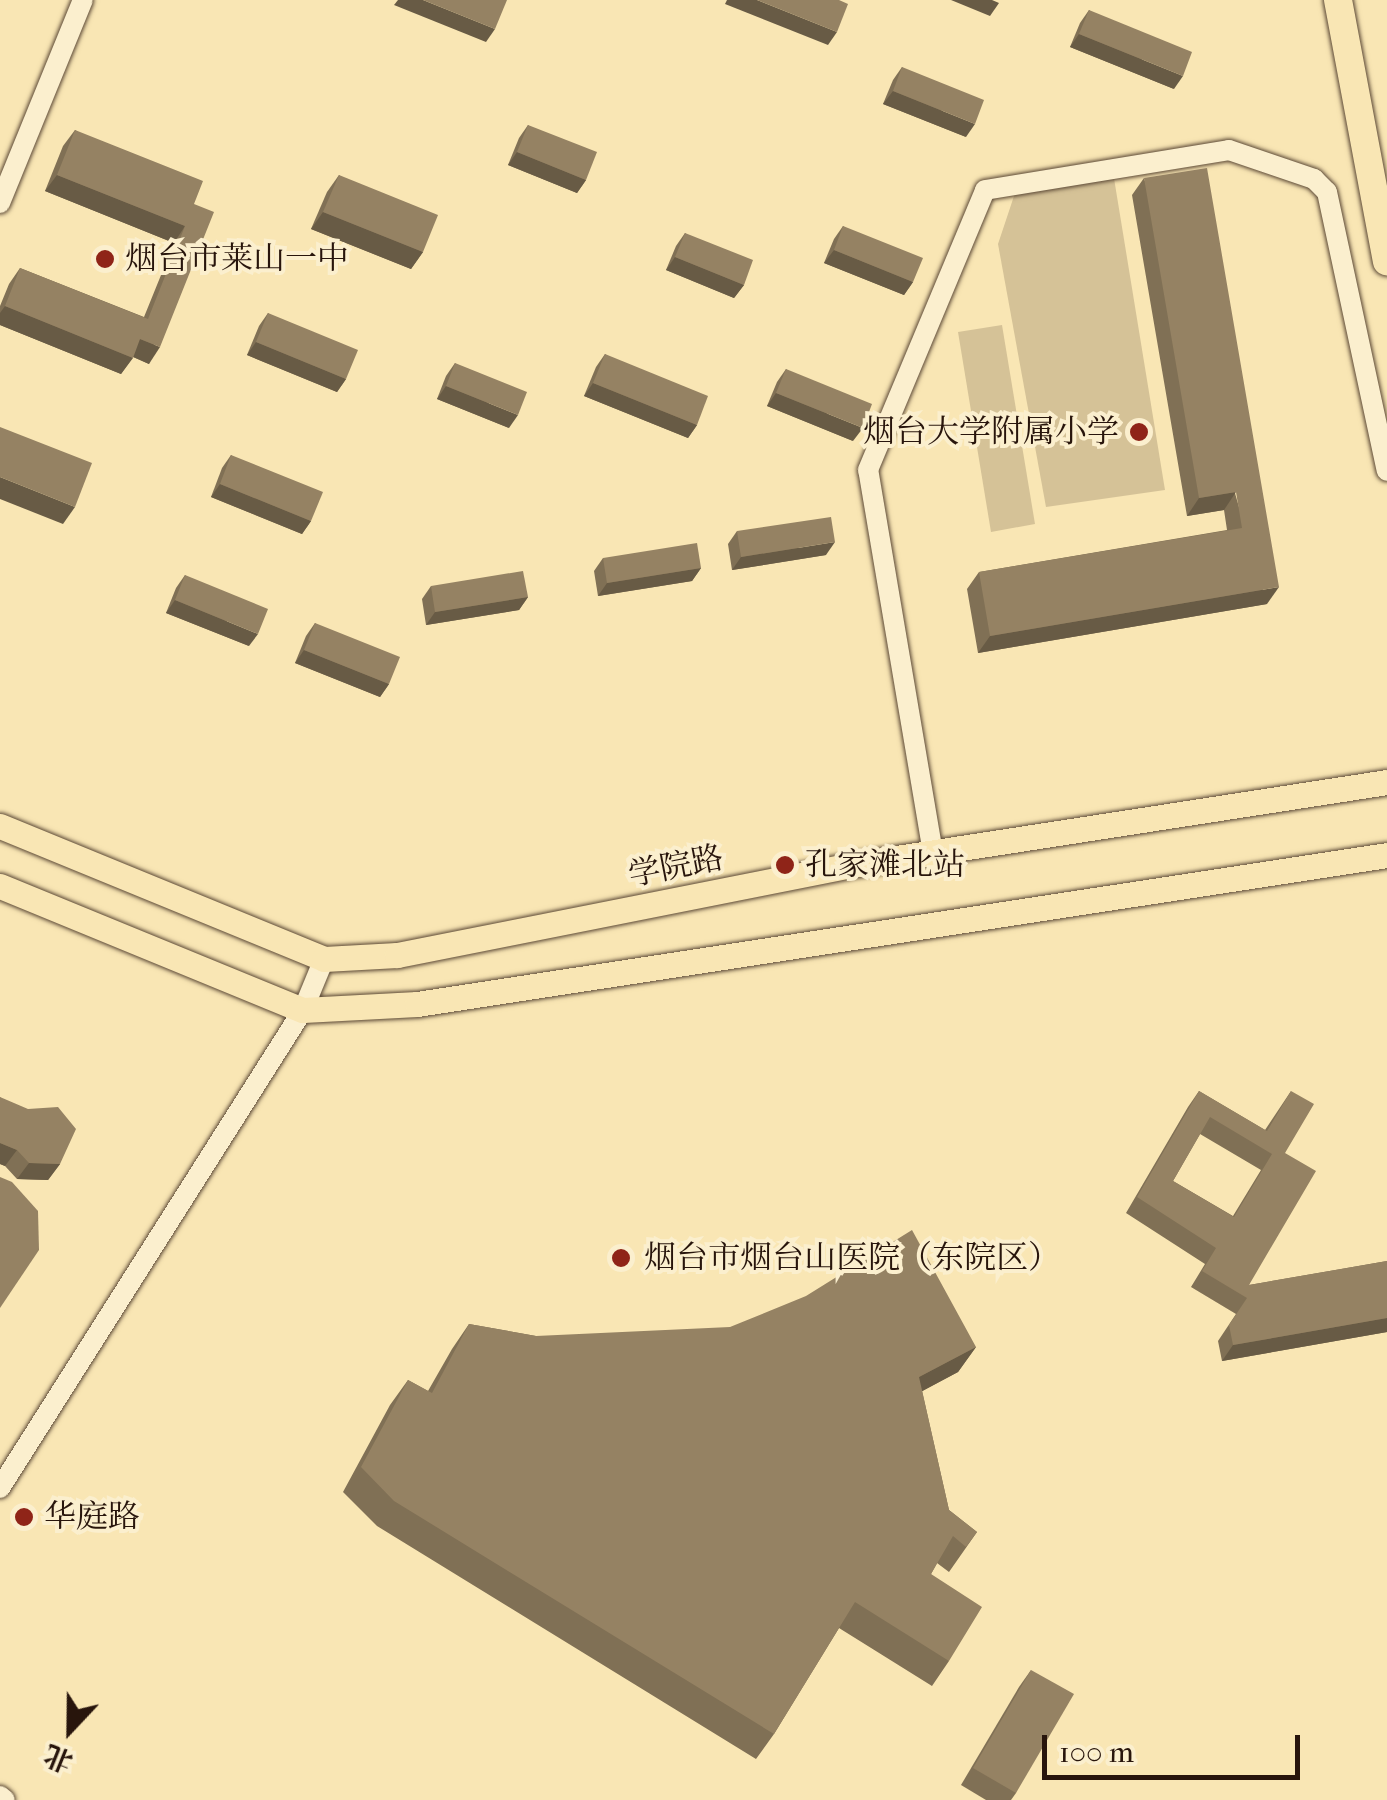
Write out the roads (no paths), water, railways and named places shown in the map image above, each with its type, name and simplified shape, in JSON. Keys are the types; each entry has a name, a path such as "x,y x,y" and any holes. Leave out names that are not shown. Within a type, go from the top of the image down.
{"highway":[{"path":"1338,0 1387,261"}],"main road":[{"path":"1345,32 1347,0"},
{"name":"学院路","path":"0,826 324,959 397,954 933,853 1387,782"},
{"path":"0,886 303,1010 417,1004 1387,854"}],"street":[{"path":"0,203 83,0"},
{"path":"933,853 868,470 985,190 1229,150 1314,179 1327,192 1387,471"},
{"path":"0,1488 303,1010 324,959"}],"place":[{"name":"烟台市莱山一中","path":"105,259"},
{"name":"烟台大学附属小学","path":"1139,432"},
{"name":"孔家滩北站","path":"785,865"},
{"name":"烟台市烟台山医院（东院区）","path":"621,1258"},
{"name":"华庭路","path":"24,1517"}]}
